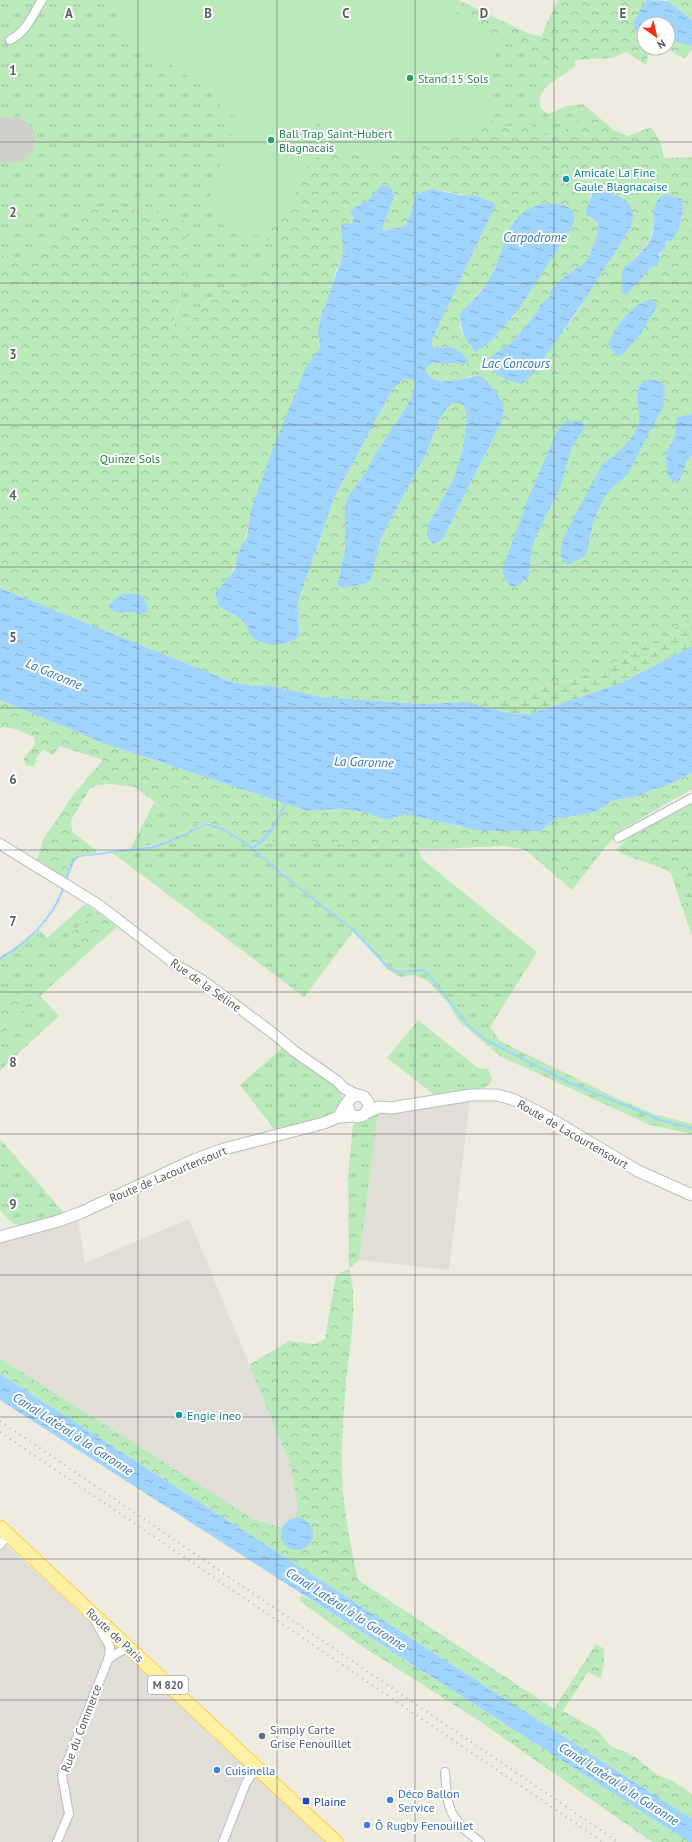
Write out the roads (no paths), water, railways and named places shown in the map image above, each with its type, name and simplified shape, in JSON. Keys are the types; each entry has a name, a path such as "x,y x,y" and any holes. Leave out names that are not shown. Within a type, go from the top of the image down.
{"main road":[{"name":"Route de Lacourtensourt","path":"0,1237 58,1221 80,1213 194,1160 224,1149 324,1123 338,1117 360,1116 379,1107 391,1108 471,1095 497,1095 530,1107 638,1171 692,1195"},
{"path":"338,1117 353,1096 362,1097 379,1107"},
{"path":"362,1097 369,1104 366,1113"},
{"path":"347,1104 348,1111 353,1116"},
{"name":"Route de Paris","path":"3,1535 91,1613 336,1842"}],"street":[{"path":"10,40 22,33 42,0"},
{"path":"618,838 692,798"},
{"name":"Rue de la Séline","path":"0,844 65,883 105,910 182,969 214,989 306,1060 337,1081 345,1089 362,1097"},
{"path":"345,1089 347,1104"},
{"name":"Rue du Commerce","path":"57,1842 69,1814 62,1775 108,1660 110,1647 97,1627 91,1613"},
{"path":"108,1660 113,1654 123,1652 127,1647"},
{"path":"223,1842 246,1783 256,1768"},
{"path":"445,1772 450,1811 462,1828 480,1842"}],"water":[{"path":"646,0 668,1 692,20 692,46 676,42 676,16 637,16"},
{"path":"636,18 636,32 633,23"},
{"path":"382,184 391,188 395,195 382,229 384,231 407,224 416,194 432,189 460,195 476,196 493,202 495,206 432,340 432,345 434,348 454,348 469,361 467,364 432,363 425,369 430,376 443,381 481,376 493,388 504,405 502,421 442,540 434,544 427,536 428,525 453,480 462,452 467,417 464,406 460,403 454,403 447,408 439,420 427,452 381,538 370,581 344,588 337,586 345,549 345,506 347,498 368,469 372,459 406,407 414,391 415,382 411,379 404,379 392,390 334,498 298,602 299,636 294,640 282,644 262,643 252,637 245,624 240,619 219,606 215,594 235,569 238,554 247,536 250,513 272,451 306,367 320,348 318,332 321,317 343,254 341,225 343,223 352,224 354,217 350,214 350,212 358,205 370,199"},
{"name":"Lac Concours","path":"603,191 617,195 628,202 633,213 631,227 582,304 529,378 521,384 505,379 494,372 490,367 490,357 513,341 534,316 541,304 549,298 551,290 561,279 583,264 590,254 598,232 597,222 585,214 593,192"},
{"path":"665,194 682,199 683,210 679,226 672,240 666,242 665,249 659,253 660,260 656,265 650,268 628,293 625,294 621,289 623,268 640,253 650,240 653,230 656,202"},
{"name":"Carpodrome","path":"547,203 560,204 570,208 575,217 572,227 519,309 491,341 476,352 464,334 460,314 486,284 493,272 513,224 521,215 532,207"},
{"path":"648,300 654,301 657,306 643,331 625,352 620,356 615,354 608,345 615,331 624,318 635,307"},
{"path":"652,379 661,382 665,387 664,405 627,475 611,489 603,499 593,523 586,556 567,565 560,555 563,538 602,465 623,447 635,432 639,420 637,393 639,387 644,382"},
{"path":"692,414 692,455 686,463 680,480 675,482 670,479 667,474 666,453 674,439 677,417"},
{"path":"567,421 582,421 585,427 571,449 561,485 534,541 529,576 523,582 513,587 505,578 503,567 529,496 558,429"},
{"name":"La Garonne","path":"0,588 230,681 246,685 270,686 322,697 424,704 466,702 509,713 530,714 619,684 692,646 692,773 664,787 654,789 639,796 612,801 596,812 555,819 541,831 482,831 404,814 387,820 363,812 337,809 308,811 103,743 0,700"},
{"path":"121,594 136,594 143,596 148,608 146,612 139,615 131,612 115,612 111,610 109,605"},
{"path":"276,821 267,838 252,849 224,831 205,825 171,842 153,848 79,857 74,862 67,880 65,879 71,862 77,856 151,846 165,842 206,823 223,828 252,846 259,842"},
{"path":"63,886 65,887 60,899 47,920 21,946 0,960 0,957 30,936 46,918 53,908"},
{"name":"Canal Latéral à la Garonne","path":"0,1374 692,1819 692,1842 689,1842 0,1400"},
{"path":"294,1518 300,1518 310,1525 313,1534 312,1540 306,1547 300,1550 294,1550 284,1543 281,1537 281,1531 288,1521"}],"waterway":[{"path":"275,824 286,803"},
{"path":"251,848 353,930 389,968 397,972 425,970 468,1025 486,1040 570,1083 663,1121 692,1128"}],"railway":[{"path":"0,1421 618,1842"},
{"path":"0,1432 603,1842"}],"place":[{"name":"Stand 15 Sols","path":"410,78"},
{"name":"Ball Trap Saint-Hubert Blagnacais","path":"271,140"},
{"name":"Amicale La Fine Gaule Blagnacaise","path":"566,179"},
{"name":"Engie ineo","path":"179,1415"},
{"name":"Simply Carte Grise Fenouillet","path":"262,1736"},
{"name":"Cuisinella","path":"217,1770"},
{"name":"Déco Ballon Service","path":"390,1800"},
{"name":"Plaine","path":"306,1801"},
{"name":"Ô Rugby Fenouillet","path":"367,1825"}],"park label":[{"name":"Quinze Sols","path":"130,458"}]}
